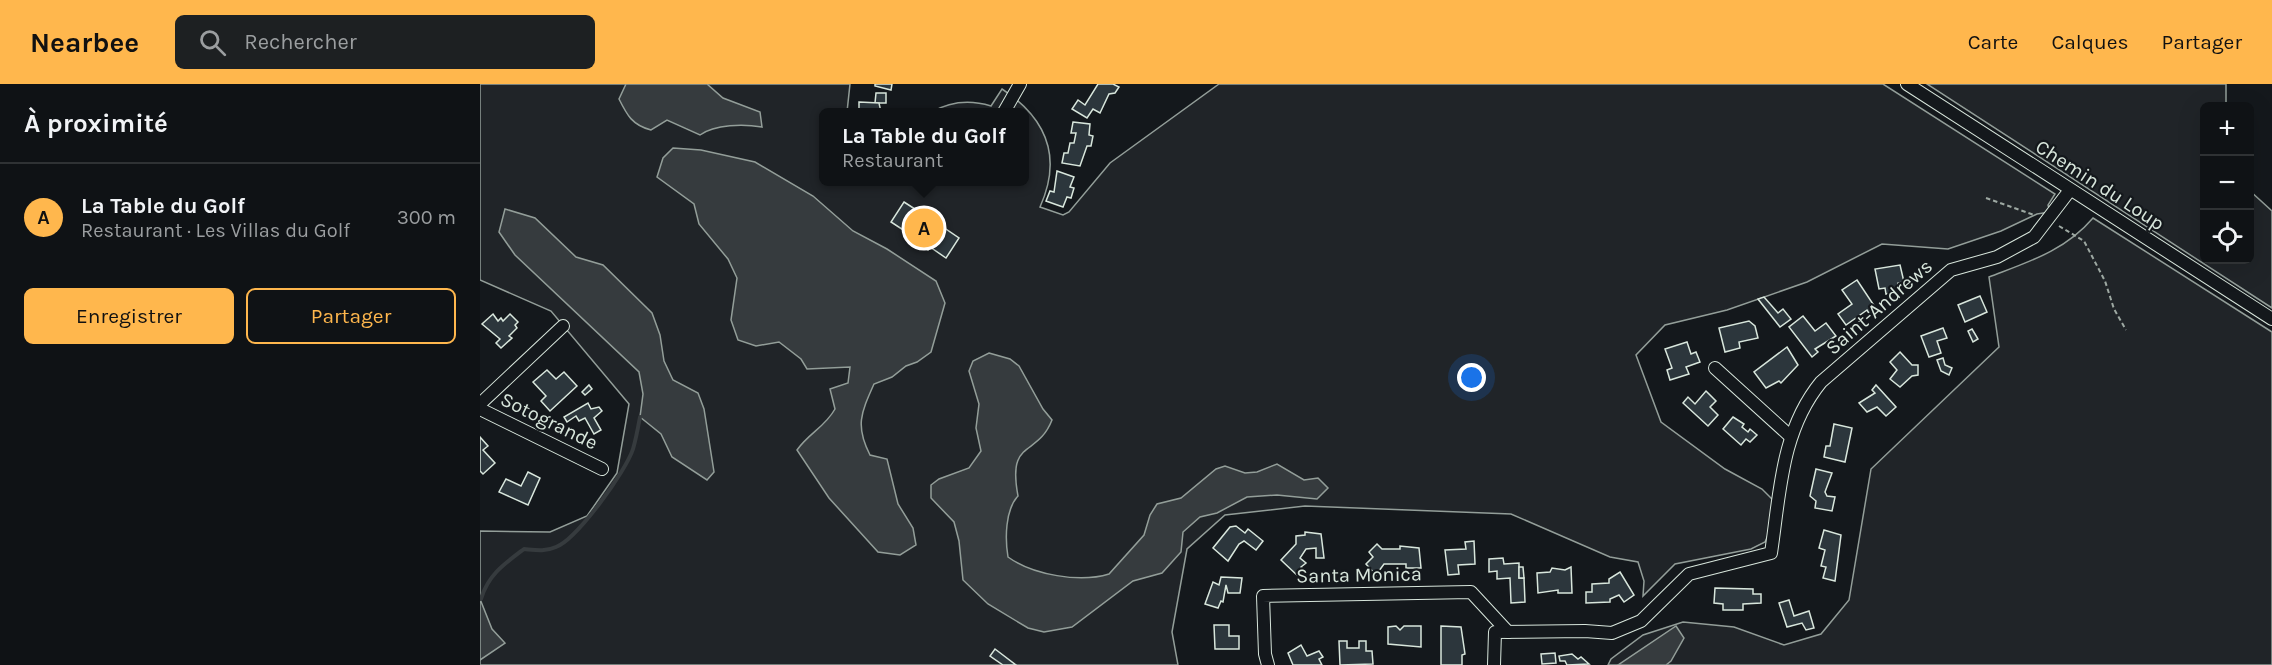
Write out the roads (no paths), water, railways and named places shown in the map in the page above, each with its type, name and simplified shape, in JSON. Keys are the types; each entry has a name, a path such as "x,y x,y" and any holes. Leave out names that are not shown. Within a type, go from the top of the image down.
{"street":[{"path":"1006,108 1020,84"},
{"name":"Chemin du Loup","path":"1907,84 2272,319"},
{"name":"Saint-Andrews","path":"1494,665 1495,632 1612,633 1641,621 1689,574 1771,553 1790,436 1806,401 1821,382 1951,270 1997,257 2034,237 2070,190"},
{"name":"Sotogrande","path":"480,404 563,326"},
{"path":"1714,368 1790,436"},
{"name":"Sotogrande","path":"480,409 602,469"},
{"name":"Santa Monica","path":"1268,665 1265,654 1263,596 1471,592 1508,632"}],"waterway":[{"path":"481,599 492,577 517,554 524,549 544,550 556,547 588,518 629,459 640,417"}],"place":[{"name":"La Table du Golf","path":"924,228"}]}
